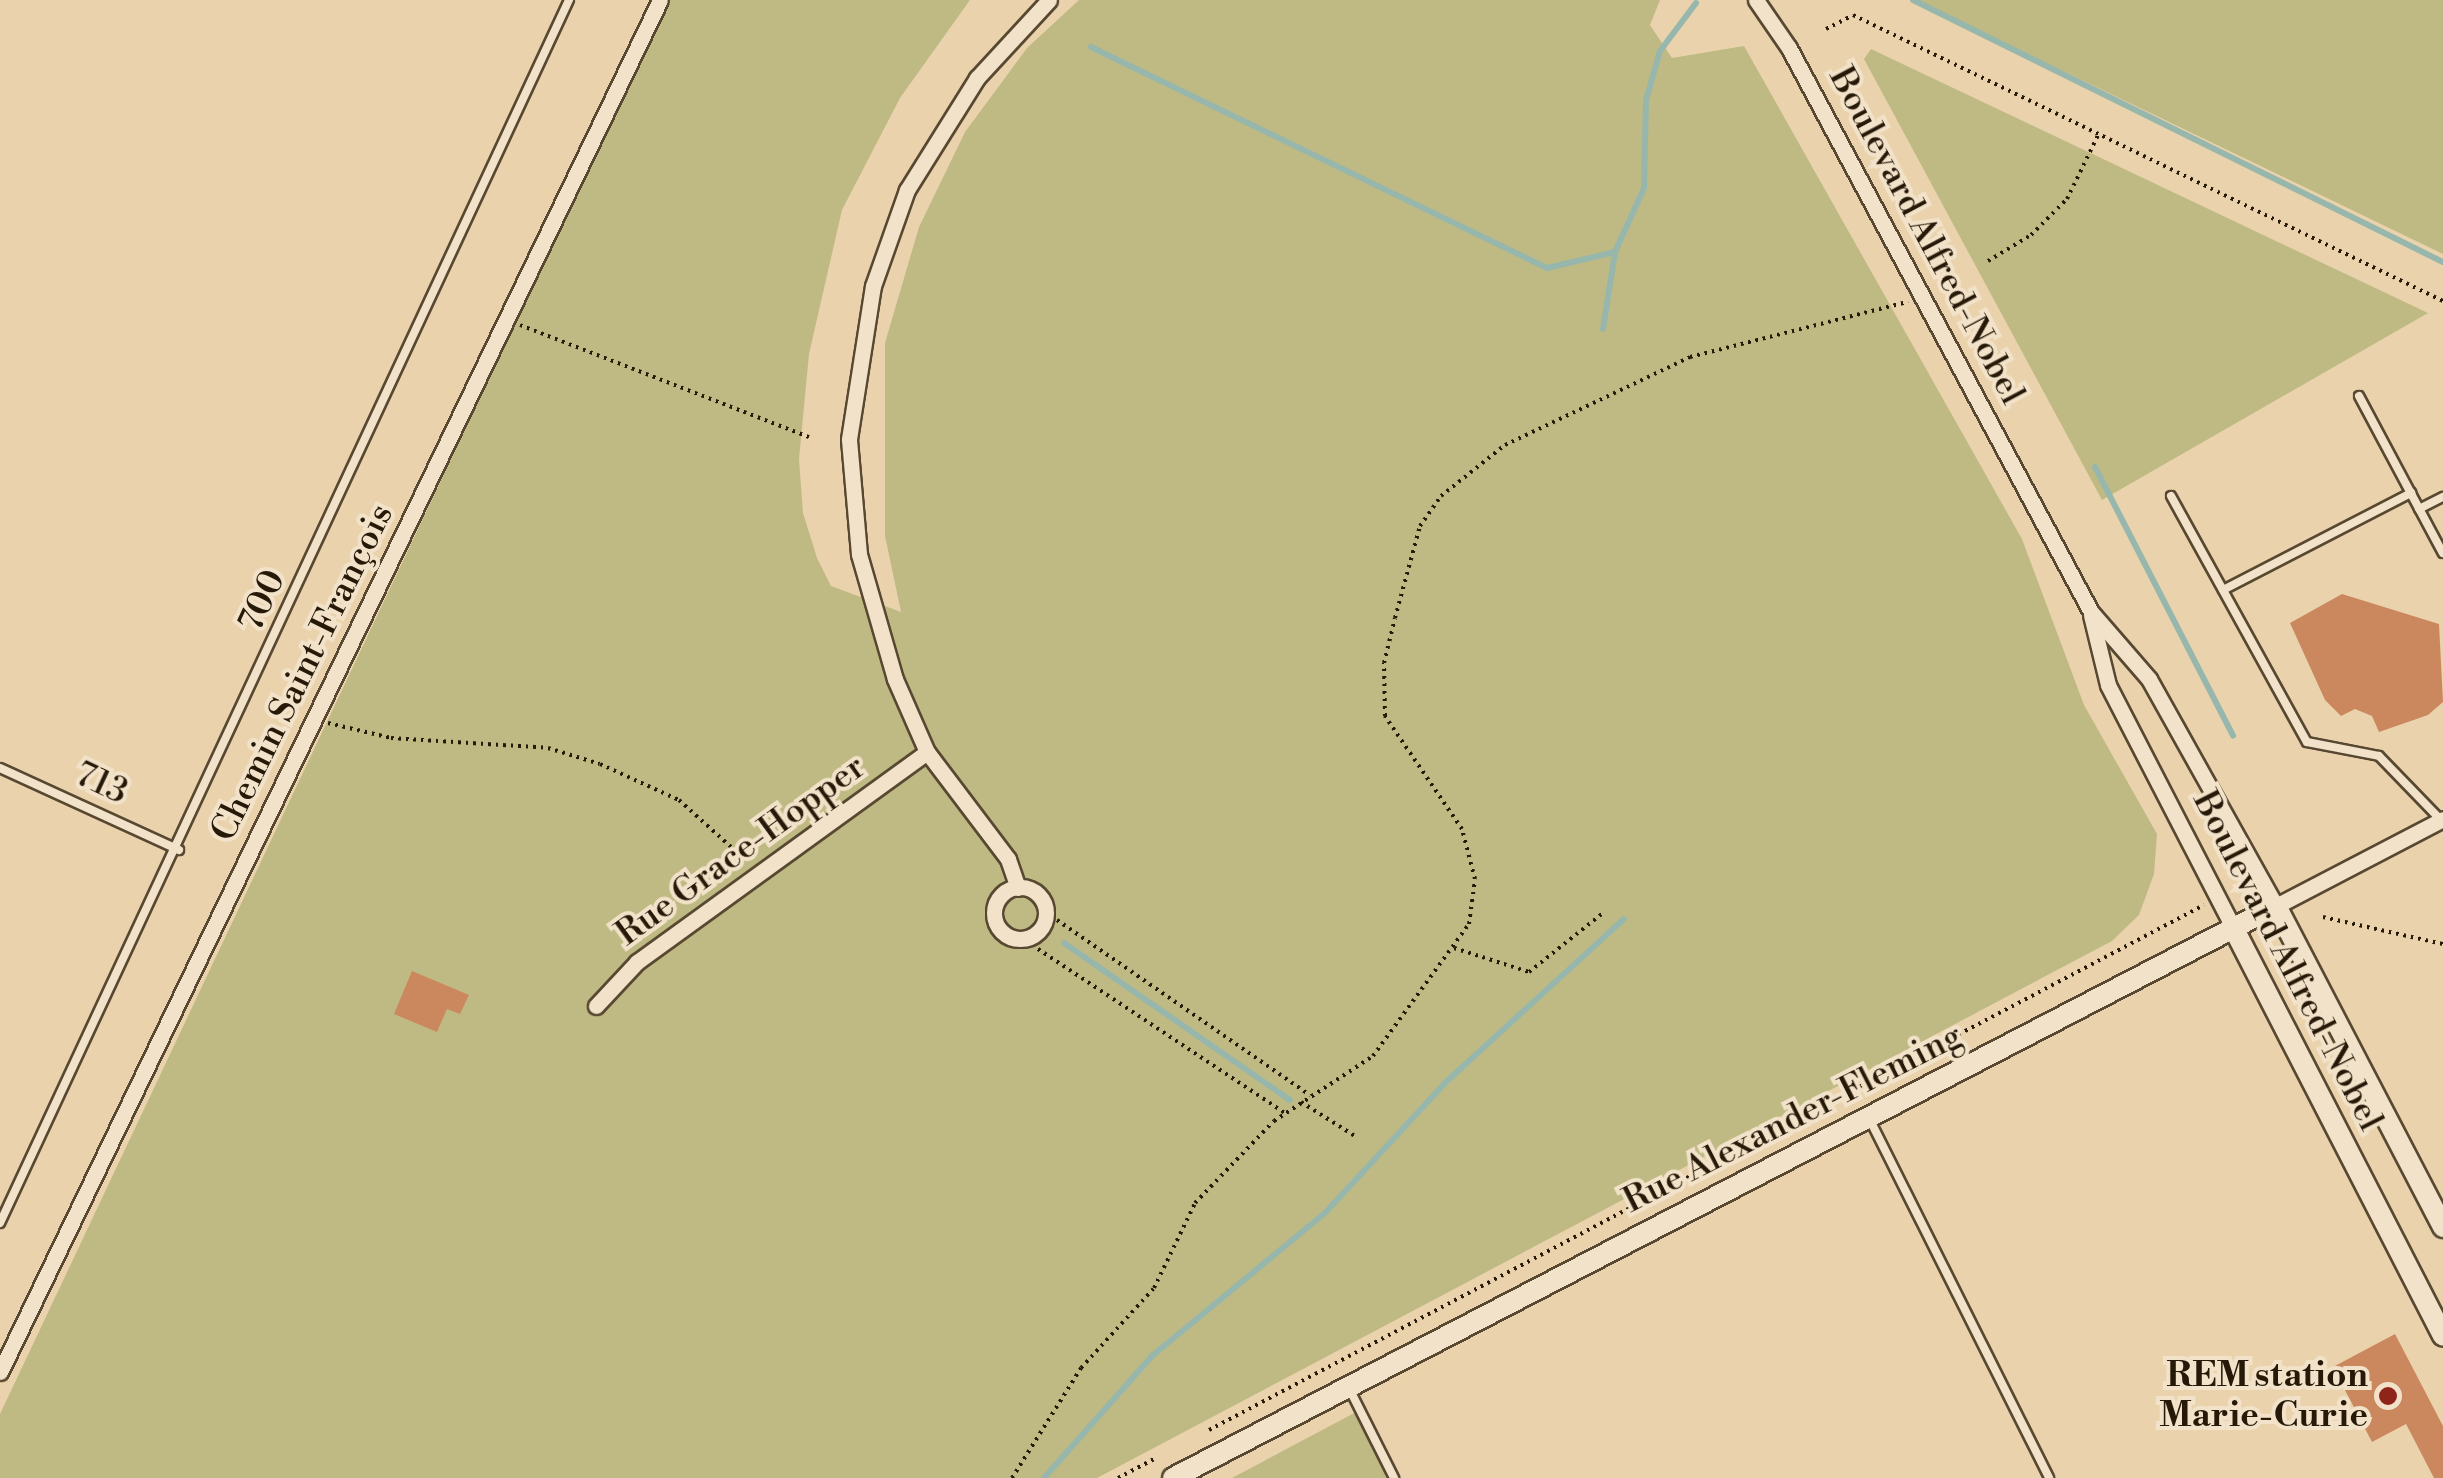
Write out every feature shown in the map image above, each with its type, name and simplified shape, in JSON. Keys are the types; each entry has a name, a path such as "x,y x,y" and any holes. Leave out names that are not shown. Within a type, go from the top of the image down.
{"street":[{"name":"Chemin Saint-François","path":"0,1372 660,0"},
{"path":"1018,888 1010,863 927,752 880,635 859,554 849,439 856,367 873,286 907,190 977,78 1049,0"},
{"name":"Boulevard Alfred-Nobel","path":"1756,0 1789,48 2090,612 2149,679 2276,906 2443,1227"},
{"name":"Boulevard Alfred-Nobel","path":"2090,612 2108,685 2443,1335"},
{"name":"Rue Grace-Hopper","path":"596,1006 637,962 927,752"},
{"name":"Rue Alexander-Fleming","path":"1173,1478 2442,819"}],"lane":[{"name":"700","path":"0,1223 179,850 570,0"},
{"path":"2358,396 2443,554"},
{"path":"2223,590 2411,493"},
{"path":"2171,496 2307,742 2380,756 2442,819"},
{"path":"2419,509 2443,497"},
{"name":"713","path":"0,768 179,850"},
{"path":"1868,1116 2049,1478"},
{"path":"1348,1386 1394,1478"}],"path":[{"path":"1826,29 1853,15 2443,301"},
{"path":"1988,261 2030,235 2067,198 2099,133"},
{"path":"1012,1478 1080,1368 1154,1288 1195,1203 1285,1113 1373,1056 1469,924 1474,879 1462,829 1385,716 1384,663 1395,618 1420,526 1440,496 1505,445 1690,357 1923,298"},
{"path":"506,320 809,437"},
{"path":"314,719 391,738 548,748 648,784 716,830 741,856"},
{"name":"Rue Alexander-Fleming","path":"1208,1430 2207,904"},
{"path":"1454,948 1529,972 1604,913"},
{"path":"2323,917 2443,944"},
{"path":"1057,920 1310,1095"},
{"path":"1038,949 1285,1113"},
{"path":"1301,1102 1314,1116 1358,1138"},
{"path":"1118,1478 1154,1459"}],"shaded area":[{"path":"668,0 970,0 900,98 842,210 809,354 799,459 803,513 817,558 831,586 901,612 885,536 885,343 919,227 965,132 1027,48 1079,0 1660,0 1650,25 1672,58 1744,46 2022,539 2084,705 2157,834 2154,874 2139,915 2112,941 1097,1478 0,1478 0,1414"},
{"path":"1916,0 2443,0 2443,254"},
{"path":"1871,49 2428,313 2102,500 1864,59"},
{"path":"1360,1410 1386,1478 1232,1478"}],"building":[{"path":"2342,594 2439,624 2443,702 2428,715 2379,732 2372,716 2355,709 2341,716 2325,700 2290,623"},
{"path":"412,971 469,995 460,1014 447,1009 437,1032 394,1014"},
{"name":"REM station Marie-Curie","path":"2395,1334 2443,1426 2443,1478 2434,1478 2406,1424 2372,1442 2333,1367"}],"waterway":[{"path":"1913,0 2443,262"},
{"path":"1603,329 1615,252 1644,188 1646,100 1660,51 1696,3"},
{"path":"1091,47 1547,268 1615,252"},
{"path":"2095,467 2233,736"},
{"path":"1044,1478 1152,1356 1325,1213 1446,1082 1624,919"},
{"path":"1064,943 1290,1100"}],"place":[{"name":"REM station Marie-Curie","path":"2388,1396"}]}
